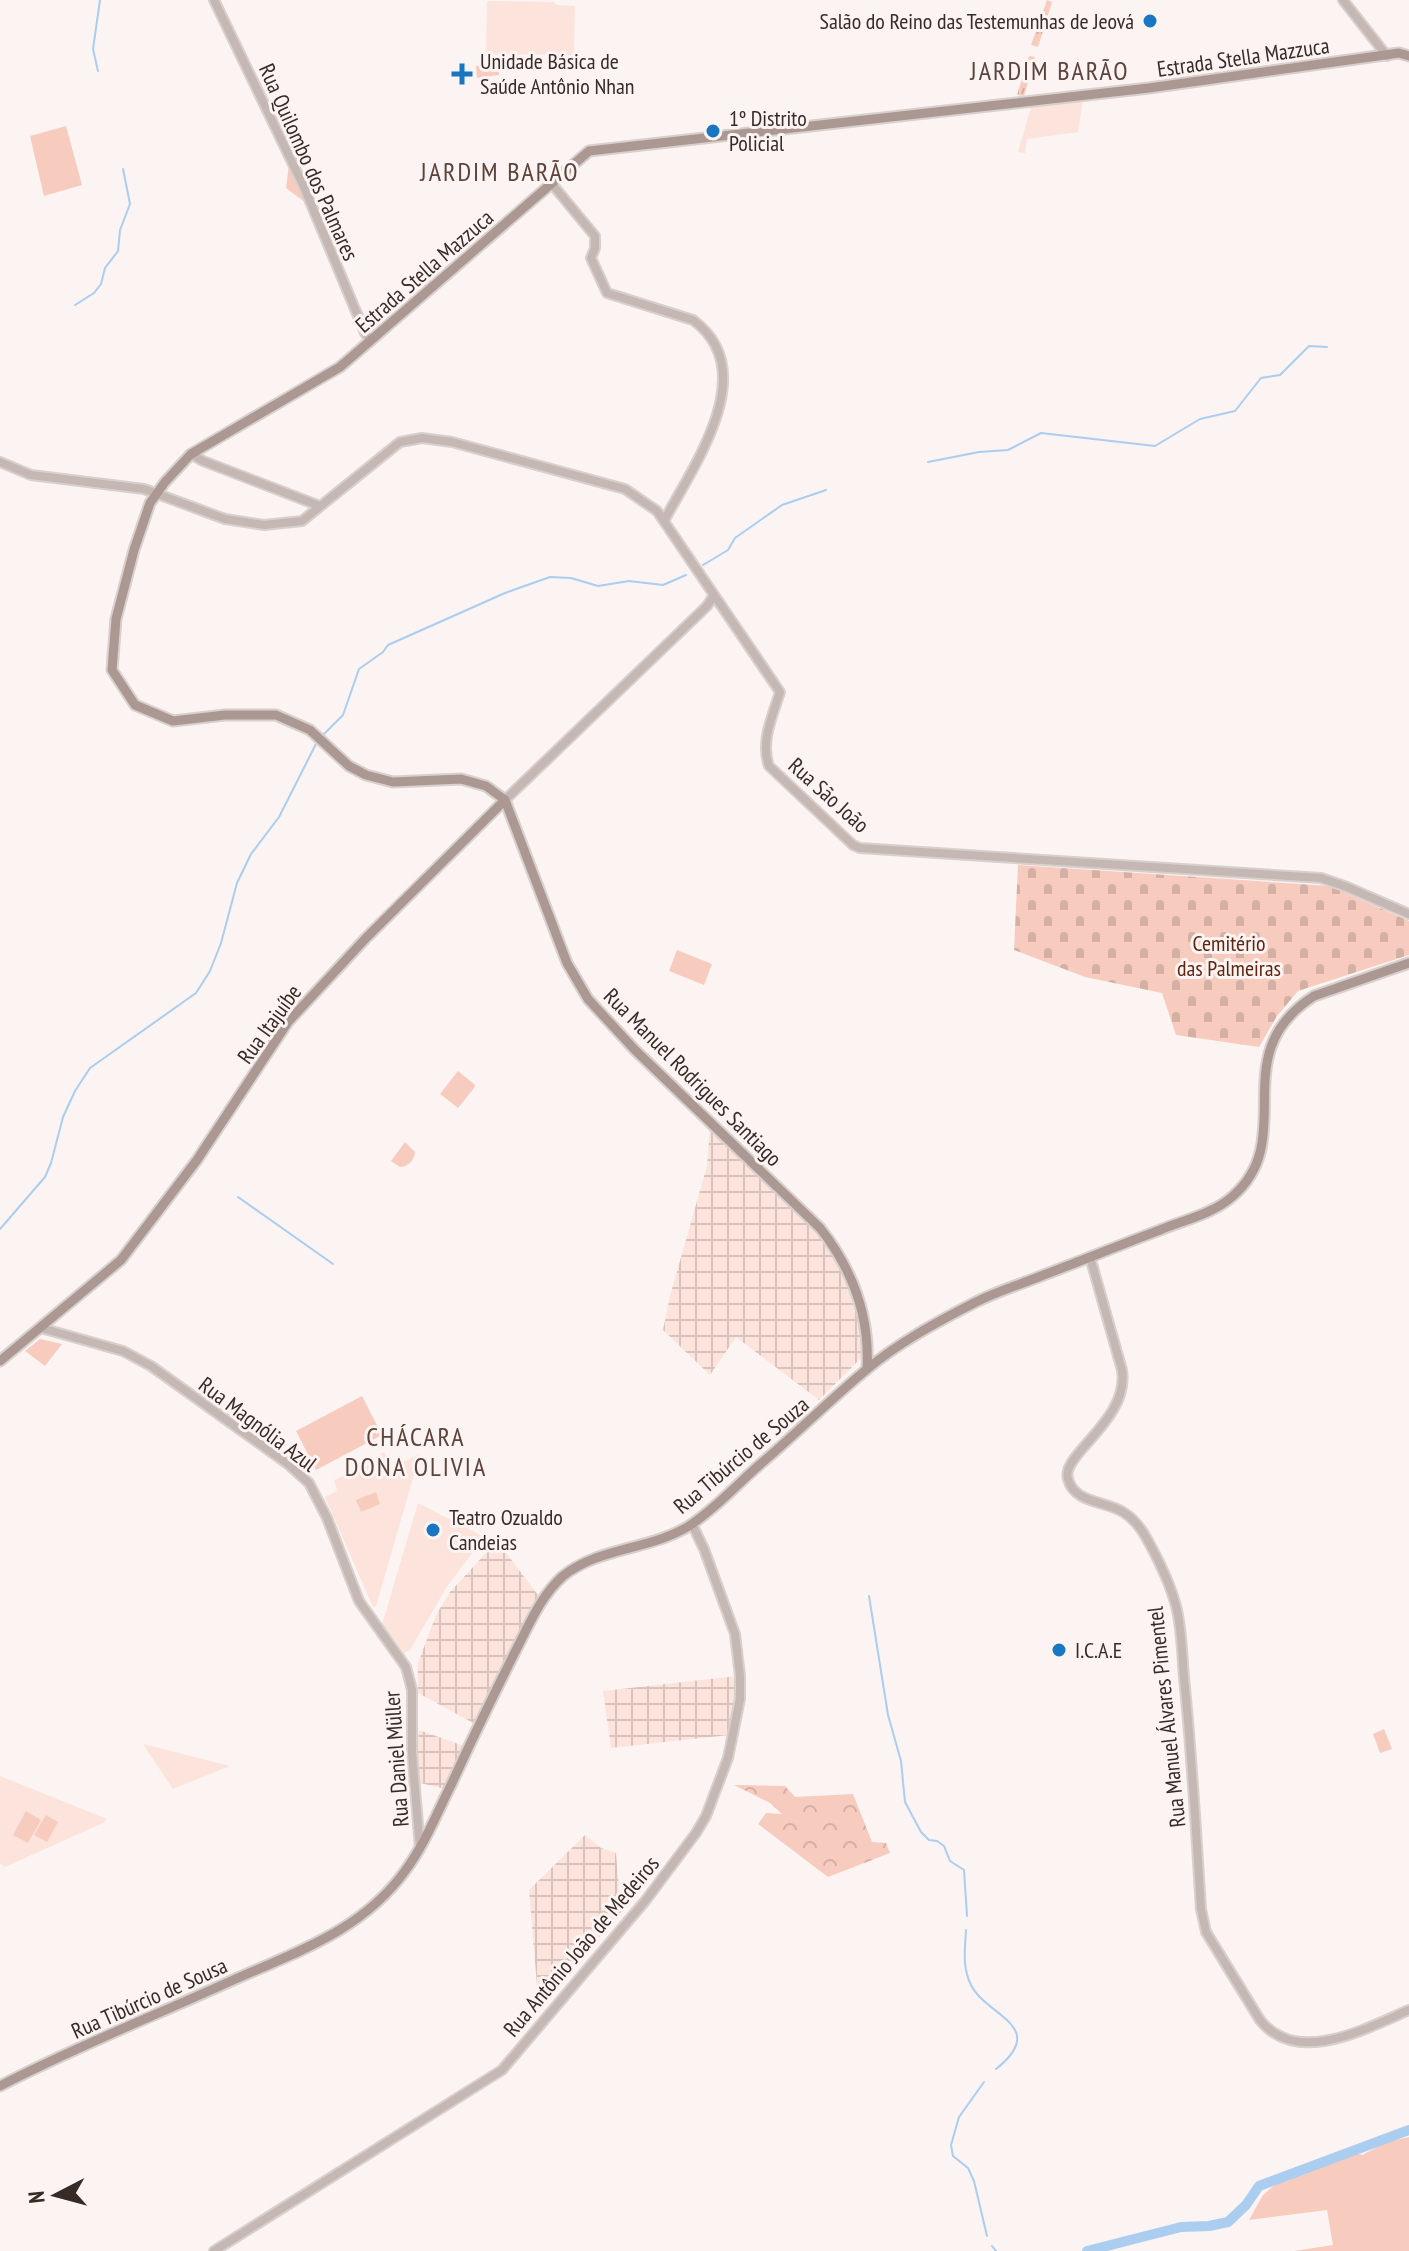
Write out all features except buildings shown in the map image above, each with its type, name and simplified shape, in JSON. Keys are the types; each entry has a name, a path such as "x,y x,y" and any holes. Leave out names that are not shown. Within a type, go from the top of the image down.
{"main road":[{"name":"Estrada Stella Mazzuca","path":"505,800 486,786 461,779 380,780 355,770 310,730 288,719 263,714 202,716 173,721 135,705 112,670 116,619 143,520 157,492 191,454 340,367 589,151 1149,88 1399,53 1409,56"},
{"name":"Rua Itajuíbe","path":"0,1361 121,1260 197,1160 288,1022 309,997 505,800"},
{"name":"Rua Manuel Rodrigues Santiago","path":"505,800 567,963 588,999 635,1050 799,1206 837,1249 851,1277 865,1320 867,1369"},
{"name":"Rua Tibúrcio de Souza","path":"314,1946 352,1923 377,1903 401,1878 421,1849 517,1648 554,1585 587,1561 638,1547 692,1524 867,1369 910,1339 972,1304 1205,1213 1232,1197 1253,1172 1259,1159 1264,1128 1266,1065 1271,1044 1281,1026 1302,1004 1328,990 1409,963"},
{"name":"Rua Tibúrcio de Sousa","path":"0,2086 106,2036 314,1946"}],"street":[{"name":"Rua Quilombo dos Palmares","path":"214,0 299,177 370,340"},
{"path":"1343,0 1387,56"},
{"path":"552,184 595,236 591,258 607,293 693,320 704,328 721,366 724,392 716,420 664,521"},
{"name":"Rua São João","path":"157,492 243,524 302,521 400,442 431,438 625,489 650,505 664,521 780,692 768,733 766,749 769,766 835,831 860,848 1321,878 1409,914"},
{"path":"191,454 320,506"},
{"path":"0,462 31,475 157,492"},
{"name":"Rua Itajuíbe","path":"505,800 707,606 714,595"},
{"path":"707,606 721,605"},
{"name":"Rua Manuel Álvares Pimentel","path":"1090,1257 1122,1370 1123,1389 1106,1423 1070,1464 1067,1477 1071,1487 1085,1498 1121,1511 1136,1523 1146,1537 1175,1601 1191,1747 1201,1909 1206,1932 1260,2020 1266,2028 1282,2037 1310,2042 1332,2040 1409,2010"},
{"name":"Rua Magnólia Azul","path":"41,1328 136,1357 300,1474 317,1494 359,1601 406,1667"},
{"name":"Rua Antônio João de Medeiros","path":"214,2251 502,2070 646,1900 696,1833 706,1816 728,1758 740,1699 740,1676 735,1634 692,1524"},
{"name":"Rua Daniel Müller","path":"406,1667 413,1699 412,1753 421,1849"}],"shaded area":[{"path":"487,1 554,2 575,6 574,55 486,54"},
{"path":"1083,100 1078,132 1027,139 1025,153 1018,152 1032,104"},
{"path":"710,1125 814,1230 846,1275 864,1330 862,1357 819,1400 736,1337 710,1375 663,1330 707,1166"},
{"path":"384,1452 392,1467 420,1454 376,1606 373,1607 325,1497 337,1491 334,1480 376,1462"},
{"path":"418,1503 484,1537 446,1588 410,1650 404,1653 382,1625"},
{"path":"497,1541 538,1595 475,1724 418,1693 418,1663 436,1615 450,1592"},
{"path":"737,1676 729,1735 611,1748 603,1691"},
{"path":"419,1730 464,1746 445,1789 420,1783"},
{"path":"143,1744 230,1766 173,1789"},
{"path":"0,1776 107,1819 5,1867 0,1864"},
{"path":"585,1835 601,1848 616,1853 621,1912 578,1961 572,1962 564,1973 564,1979 539,2009 529,1890"}],"green space":[{"path":"1047,0 1052,2 1038,47 1031,45"},
{"path":"1029,56 1035,57 1024,96 1017,95"},
{"path":"498,63 499,75 477,78 476,66"},
{"path":"66,126 82,185 44,196 30,136"},
{"path":"289,165 306,203 286,188"},
{"name":"Cemitério das Palmeiras","path":"1018,865 1330,886 1409,921 1409,955 1298,991 1277,1016 1259,1047 1176,1035 1162,993 1085,977 1014,950"},
{"path":"677,950 712,964 704,985 669,971"},
{"path":"458,1071 475,1085 458,1108 440,1094"},
{"path":"405,1142 415,1155 408,1164 400,1167 391,1161"},
{"path":"40,1339 62,1344 45,1366 25,1351"},
{"path":"362,1396 382,1435 316,1470 296,1431"},
{"path":"376,1492 380,1504 361,1512 356,1500"},
{"path":"1384,1729 1392,1749 1380,1753 1373,1734"},
{"path":"734,1785 785,1786 795,1797 853,1794 872,1842 886,1843 890,1853 828,1877 758,1824 766,1813 782,1814 770,1803"},
{"path":"26,1811 41,1820 28,1843 13,1835"},
{"path":"46,1815 58,1822 47,1842 34,1835"},
{"path":"1409,2137 1409,2251 1294,2251 1333,2245 1327,2210 1249,2220 1263,2195 1279,2181 1313,2170 1352,2151 1362,2155 1387,2142"}],"waterway":[{"path":"98,71 93,49 100,0"},
{"path":"75,305 94,293 101,284 105,268 118,251 120,230 130,204 123,169"},
{"path":"928,462 1008,450 1041,433 1155,446 1200,419 1235,411 1261,378 1280,375 1309,346 1327,347"},
{"path":"703,565 728,550 735,538 782,505 826,490"},
{"path":"321,737 343,715 359,669 388,645 505,593 550,577 571,578 598,586 629,581 663,585 686,575"},
{"path":"0,1229 45,1177 63,1117 90,1068 196,993 210,971 221,943 237,883 251,854 279,817 317,742"},
{"path":"238,1197 333,1264"},
{"path":"869,1596 888,1715 901,1761 905,1802 921,1832 929,1840 944,1846 950,1861 964,1870 967,1916"},
{"path":"966,1930 965,1965 971,1985 1016,2032 1017,2042 1011,2054 996,2069"},
{"path":"984,2082 959,2117 951,2145 953,2156 968,2168 974,2181 987,2236"},
{"path":"1087,2251 1181,2227 1228,2222 1246,2205 1259,2186 1409,2130"},
{"path":"992,2246 996,2251"}],"place":[{"name":"Salão do Reino das Testemunhas de Jeová","path":"1150,21"},
{"name":"Unidade Básica de Saúde Antônio Nhan","path":"462,74"},
{"name":"1º Distrito Policial","path":"713,131"},
{"name":"Teatro Ozualdo Candeias","path":"433,1530"},
{"name":"I.C.A.E","path":"1059,1650"}],"district":[{"name":"JARDIM BARÃO","path":"1050,70"},
{"name":"JARDIM BARÃO","path":"500,171"},
{"name":"CHÁCARA DONA OLIVIA","path":"416,1451"}]}
